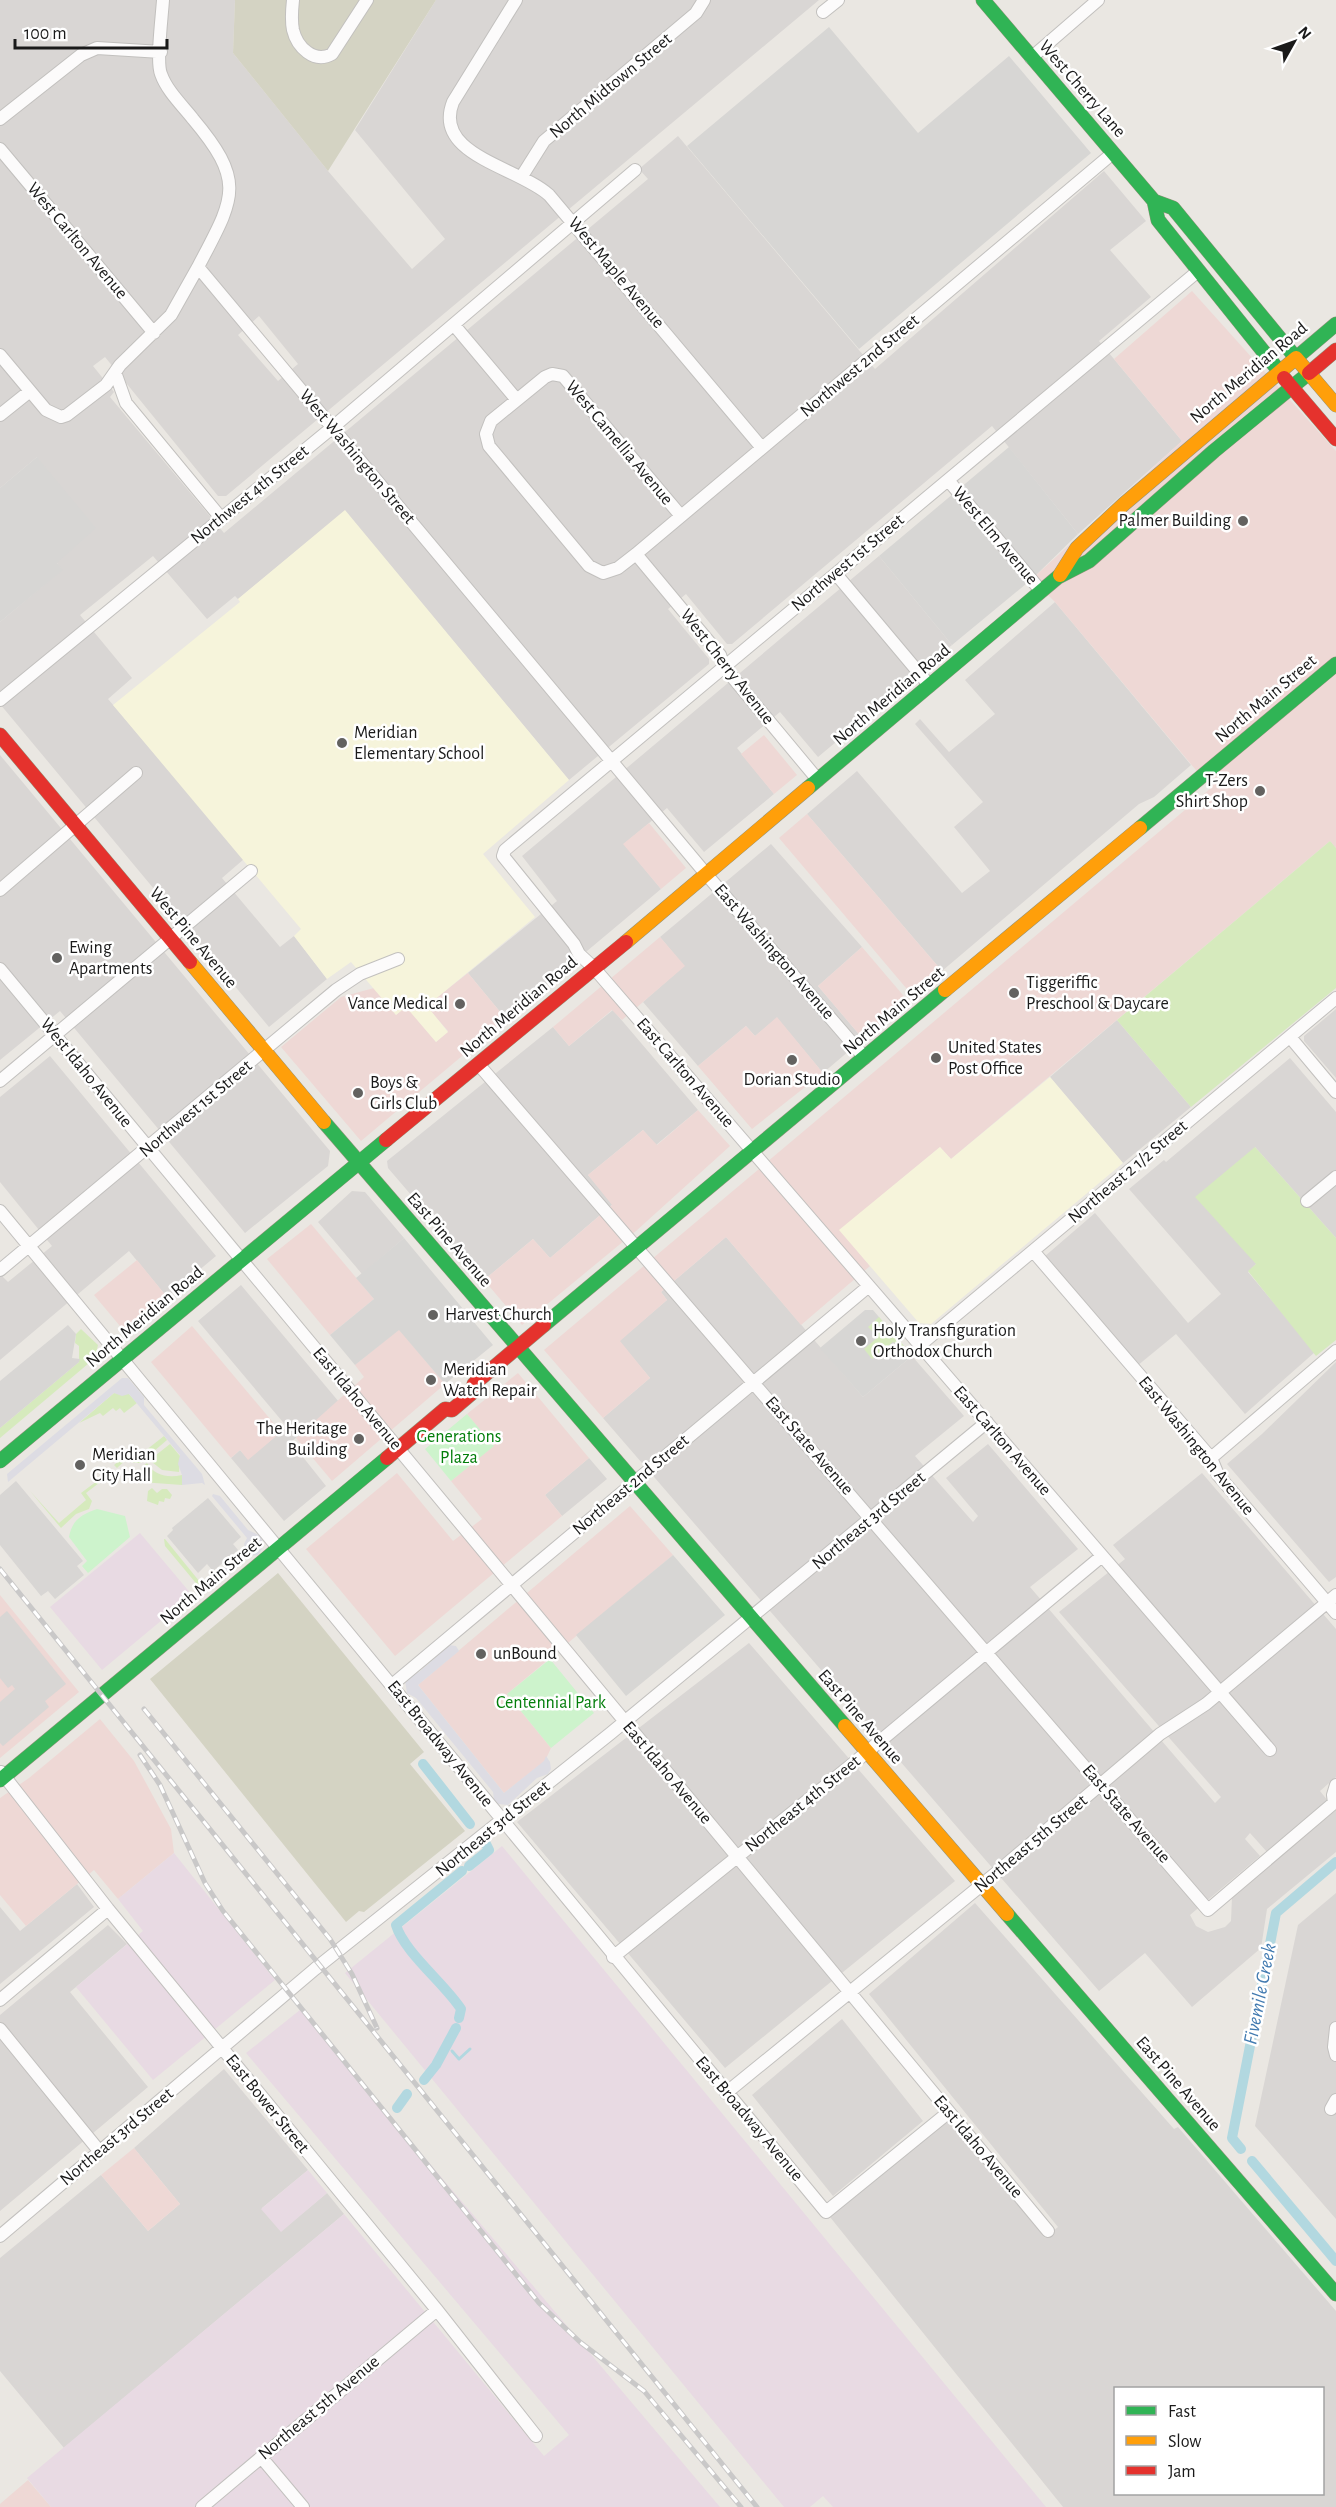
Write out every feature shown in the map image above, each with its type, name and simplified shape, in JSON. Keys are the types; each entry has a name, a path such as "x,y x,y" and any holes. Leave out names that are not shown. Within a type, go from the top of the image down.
{"street":[{"path":"0,355 46,410 61,417 73,412 106,385 115,372 171,315 223,220 230,184 223,157 176,98 160,72 163,0"},
{"path":"293,0 293,32 307,52 318,57 332,54 367,0"},
{"name":"West Maple Avenue","path":"516,0 453,102 449,114 449,125 453,136 463,147 522,176 549,195 762,448"},
{"name":"North Midtown Street","path":"522,176 544,141 696,13 704,0"},
{"path":"823,12 838,0"},
{"name":"West Cherry Lane","path":"983,0 1154,201 1158,220 1197,272 1336,439"},
{"path":"1031,58 1098,0"},
{"path":"0,119 81,55 97,48 160,52"},
{"name":"West Carlton Avenue","path":"0,149 154,333"},
{"name":"Northwest 2nd Street","path":"517,400 491,421 486,434 489,446 589,566 603,573 618,568 1113,153"},
{"name":"Northwest 4th Street","path":"0,700 333,427 635,170"},
{"name":"West Cherry Lane","path":"1154,201 1173,208 1336,405"},
{"name":"West Washington Street","path":"198,267 706,874"},
{"name":"Northwest 1st Street","path":"594,968 579,954 574,944 503,856 505,850 1197,272"},
{"name":"North Meridian Road","path":"1058,577 1077,548 1124,504 1336,324"},
{"path":"454,325 517,400"},
{"name":"North Meridian Road","path":"0,1461 241,1259 479,1065 930,687 1041,591 1058,577 1089,561 1336,350"},
{"path":"115,372 126,404 221,518"},
{"name":"West Camellia Avenue","path":"517,400 545,377 552,374 563,376 681,516"},
{"path":"0,415 30,391"},
{"name":"West Elm Avenue","path":"948,480 1041,591"},
{"name":"West Cherry Avenue","path":"636,554 720,655 724,667 818,780"},
{"path":"836,574 930,687"},
{"name":"North Main Street","path":"1,1776 398,1449 445,1409 446,1401 465,1384 474,1384 518,1348 1336,664"},
{"name":"West Pine Avenue","path":"0,735 358,1163"},
{"path":"0,890 136,773"},
{"path":"0,1081 250,871"},
{"name":"East Washington Avenue","path":"706,874 865,1058"},
{"name":"Northwest 1st Street","path":"0,1269 336,990 360,974 398,959"},
{"name":"East Carlton Avenue","path":"594,968 1270,1750"},
{"name":"West Idaho Avenue","path":"0,969 147,1149 241,1259"},
{"name":"Northeast 2 1/2 Street","path":"919,1346 1336,998"},
{"path":"1290,1036 1336,1092"},
{"name":"East State Avenue","path":"479,1065 1208,1910 1335,1802"},
{"name":"East Pine Avenue","path":"358,1163 1336,2294"},
{"path":"1307,1201 1336,1177"},
{"name":"East Broadway Avenue","path":"0,1211 392,1685 613,1957 826,2212 949,2112"},
{"name":"East Washington Avenue","path":"1032,1251 1210,1458 1218,1475 1331,1599 1336,1613"},
{"name":"East Idaho Avenue","path":"241,1259 1048,2231"},
{"name":"Northeast 2nd Street","path":"392,1685 869,1286"},
{"path":"1210,1458 1336,1351"},
{"name":"Northeast 3rd Street","path":"0,2236 320,1966 752,1619 987,1422"},
{"name":"Northeast 4th Street","path":"613,1957 867,1752 1102,1556"},
{"name":"Northeast 5th Street","path":"726,2093 982,1885 1160,1734 1220,1692 1331,1599"},
{"name":"East Bower Street","path":"1,1776 437,2310 536,2436"},
{"path":"1335,1802 1336,1785"},
{"path":"0,2000 108,1909"},
{"path":"1336,2028 1334,2047 1336,2055"},
{"path":"0,2029 100,2152"},
{"name":"Northeast 5th Avenue","path":"202,2507 437,2310"},
{"path":"261,2457 303,2507"}],"shaded area":[{"path":"0,0 235,0 233,53 328,171 412,269 445,239 355,130 436,0 819,0 226,496 218,496 105,357 93,366 114,392 110,397 224,533 648,179 639,169 678,136 875,369 1104,171 1146,221 1110,250 1151,297 1099,341 1182,441 1078,534 992,426 732,644 727,644 686,594 668,609 709,659 709,664 569,780 345,511 238,599 235,596 207,619 153,556 80,615 132,678 108,699 244,859 222,878 280,947 294,936 327,979 269,1027 0,704 0,622 62,570 57,563 37,457 0,488","holes":["259,316 298,364 278,381 238,335"]},
{"path":"235,0 436,0 328,171 233,53"},
{"path":"829,27 918,133 1009,56 1091,153 859,349 687,146"},
{"path":"1192,291 1336,451 1336,848 1330,841 951,1159 940,1147 840,1230 870,1266 801,1325 726,1237 661,1292 667,1300 620,1341 650,1378 603,1418 544,1350 1211,788 1055,602 1032,579 1182,441 1114,359"},
{"path":"1009,447 1078,534 1032,579 952,645 879,556"},
{"path":"37,457 96,528 57,563 63,570 0,622 0,488"},
{"name":"Meridian Elementary School","path":"345,510 569,780 483,854 535,917 427,1006 448,1032 436,1042 406,1007 396,1015 351,962 327,979 294,936 301,929 113,705 240,602 238,599"},
{"path":"879,556 952,645 818,757 780,712 737,748 774,794 704,852 667,808 624,844 661,889 506,1019 468,973 557,901 522,856"},
{"path":"1055,602 1191,765 1154,797 1139,804 942,971 807,814 857,771 962,893 990,871 954,827 983,802 915,724 920,719 949,752 995,714 965,680"},
{"path":"764,735 797,775 774,794 741,754"},
{"path":"0,755 330,1151 328,1166 245,1233 60,1011 0,1060"},
{"path":"807,814 942,971 912,995 779,838"},
{"path":"649,823 686,868 661,889 623,844"},
{"path":"771,844 862,947 818,986 863,1039 823,1073 777,1018 755,1036 746,1026 698,1066 643,1002 684,966 660,937"},
{"path":"660,937 685,966 622,1020 612,1010 569,1046 553,1027"},
{"path":"862,947 908,1001 863,1039 818,986"},
{"path":"468,973 506,1019 361,1141 281,1047 341,997 374,988 396,1015 406,1006 436,1042 448,1031 426,1006"},
{"path":"1336,1009 1336,1078 1304,1041 1304,1036"},
{"path":"613,1010 698,1110 656,1145 643,1130 588,1175 613,1204 550,1258 533,1239 484,1280 388,1168 387,1161 553,1027 569,1046"},
{"path":"777,1017 823,1073 752,1129 698,1066 746,1026 755,1036"},
{"path":"1117,1020 1191,1107 1123,1163 1050,1077"},
{"path":"50,1056 216,1256 167,1297 129,1251 0,1360 0,1274 8,1282 52,1246 0,1182 0,1097"},
{"path":"1290,1058 1336,1112 1336,1238 1255,1147 1256,1264 1248,1272 1315,1352 1245,1414 1176,1334 1137,1366 1044,1257 1095,1213 1188,1323 1221,1294 1129,1189 1164,1160 1166,1162"},
{"path":"1050,1077 1123,1163 931,1324 919,1323 839,1230 940,1147 951,1159"},
{"path":"698,1110 730,1146 636,1231 522,1325 484,1280 533,1239 550,1258 612,1205 588,1175 643,1130 657,1145"},
{"path":"352,1191 365,1192 404,1238 362,1274 318,1222"},
{"path":"311,1224 374,1299 330,1335 267,1259"},
{"path":"726,1237 863,1397 912,1356 964,1416 915,1456 973,1522 978,1516 946,1478 988,1444 1078,1549 1030,1587 1215,1803 1221,1797 1059,1612 1125,1559 1113,1545 1202,1473 1336,1629 1336,1777 1320,1791 1328,1801 1267,1852 1250,1833 1245,1839 1260,1856 1190,1915 1196,1926 1208,1932 1225,1927 1231,1921 1232,1897 1336,1810 1336,1852 1267,1909 1261,1948 1192,2007 1145,1953 1099,1991 603,1418 650,1378 619,1341 667,1300 661,1292"},
{"path":"404,1238 493,1345 445,1384 399,1330 355,1365 330,1335 374,1299 356,1278"},
{"path":"137,1260 167,1297 125,1332 94,1295"},
{"path":"241,1285 339,1402 291,1442 326,1486 284,1521 231,1458 240,1450 248,1459 287,1427 198,1321"},
{"path":"865,1310 873,1310 912,1356 863,1397 820,1348"},
{"path":"68,1325 76,1334 72,1358 80,1359 79,1362 0,1428 0,1381"},
{"path":"192,1326 281,1432 248,1460 240,1450 231,1458 151,1362"},
{"path":"399,1329 445,1384 332,1481 296,1438 364,1377 355,1365"},
{"path":"1336,1362 1336,1577 1329,1582 1227,1464 1262,1434"},
{"path":"518,1373 589,1458 545,1495 562,1516 395,1656 306,1549 397,1473 453,1541 482,1519 451,1481 493,1446 467,1414"},
{"path":"122,1378 128,1378 144,1397 144,1405 202,1474 205,1485 202,1483 182,1485 182,1475 178,1464 180,1455 129,1394 122,1396 114,1393 8,1482 7,1474"},
{"path":"589,1458 607,1479 562,1516 545,1495"},
{"path":"16,1481 83,1561 77,1566 84,1575 55,1599 48,1591 41,1596 0,1545 0,1495"},
{"path":"213,1494 220,1496 248,1530 261,1536 264,1546 258,1555 249,1556 207,1590 200,1588 204,1587 202,1584 209,1582 246,1551 244,1544 247,1538 212,1496"},
{"path":"208,1498 241,1537 233,1544 238,1550 213,1571 207,1564 198,1573 167,1536 173,1530 172,1528"},
{"path":"630,1506 673,1555 507,1694 551,1748 545,1761 504,1793 418,1685"},
{"path":"140,1533 192,1595 102,1670 50,1607"},
{"path":"673,1555 725,1615 626,1696 576,1635"},
{"path":"278,1573 424,1752 410,1764 465,1831 364,1912 359,1911 346,1922 150,1679"},
{"path":"0,1595 79,1692 0,1758"},
{"path":"7,1611 66,1684 45,1701 49,1707 3,1746 0,1743 0,1702 15,1689 12,1685 8,1688 0,1678 0,1617"},
{"path":"749,1643 955,1881 725,2068 517,1822"},
{"path":"448,1645 456,1646 459,1651 418,1685 504,1793 544,1761 546,1756 550,1762 551,1769 548,1774 537,1778 508,1805 498,1804 494,1800 493,1792 416,1698 407,1693 405,1680 419,1672 435,1658 441,1649"},
{"path":"100,1719 134,1761 171,1829 174,1853 118,1899 94,1870 26,1926 0,1895 0,1798 29,1778"},
{"path":"502,1846 1046,2507 833,2507 823,2496 810,2507 784,2507 345,1973"},
{"path":"174,1853 275,1980 153,2080 76,1987 143,1931 118,1899"},
{"path":"77,1884 94,1907 0,1984 0,1907 20,1931"},
{"path":"1336,1893 1336,2219 1255,2126 1298,1925"},
{"path":"975,1903 1174,2129 1178,2127 1336,2311 1336,2507 1063,2507 830,2217 947,2120 1045,2238 1058,2227 869,1994"},
{"path":"108,1925 127,1944 70,1992 148,2087 0,2211 0,2015"},
{"path":"300,2010 720,2507 51,2507 27,2478 344,2214 544,2456 569,2435 246,2053"},
{"path":"842,2019 923,2121 833,2196 752,2095"},
{"path":"224,2069 308,2170 262,2208 281,2231 327,2193 344,2214 64,2448 0,2371 0,2258 101,2175 148,2231 180,2204 134,2148"},
{"path":"134,2148 180,2204 148,2231 101,2175"},
{"path":"308,2170 327,2193 281,2232 261,2209"},
{"path":"28,2480 51,2507 0,2507 0,2504"}],"green space":[{"path":"1330,841 1336,848 1336,988 1191,1107 1117,1020"},
{"path":"1255,1147 1336,1238 1336,1340 1316,1356 1248,1271 1256,1264 1195,1197"},
{"path":"879,1317 905,1347 893,1342 872,1359 864,1349 878,1337 868,1327"},
{"path":"81,1329 98,1345 95,1358 0,1438 0,1428 79,1362 79,1346 75,1343 76,1334"},
{"path":"114,1393 129,1394 137,1403 124,1413 120,1408 116,1411 113,1408 103,1416 100,1413 79,1423"},
{"name":"Generations Plaza","path":"467,1414 494,1446 451,1481 425,1449"},
{"path":"164,1436 167,1440 140,1463 134,1463 129,1457 117,1468 114,1465 130,1452 136,1458"},
{"path":"170,1444 180,1456 179,1472 162,1470 151,1459"},
{"path":"147,1463 154,1471 162,1475 182,1475 182,1485 141,1482 142,1467"},
{"path":"97,1481 99,1483 86,1493 92,1501 89,1509 76,1514 61,1528 30,1491 59,1523 86,1500 81,1493"},
{"path":"152,1488 157,1493 162,1489 167,1489 172,1495 170,1499 165,1498 164,1502 159,1501 158,1505 147,1501 148,1491"},
{"path":"97,1509 125,1516 130,1537 88,1573 82,1566 87,1561 69,1537 78,1518"},
{"path":"164,1539 204,1587 200,1588 165,1546"},
{"name":"Centennial Park","path":"550,1659 594,1713 551,1748 507,1694"}],"waterway":[{"path":"423,1764 470,1824"},
{"path":"469,1866 489,1850 486,1844"},
{"name":"Fivemile Creek","path":"1241,2149 1232,2138 1276,1913 1336,1862"},
{"path":"459,2018 461,2009 407,1946 396,1925 462,1871"},
{"path":"424,2080 436,2065 456,2028"},
{"path":"452,2051 459,2059 470,2049"},
{"path":"397,2108 407,2094"},
{"name":"Fivemile Creek","path":"1252,2161 1336,2261"}],"railway":[{"path":"0,1569 757,2507"},
{"path":"144,1709 330,1939 352,1974 377,2028"},
{"path":"140,1755 160,1785 205,1883 223,1911 539,2303 580,2342 644,2391 741,2507"}],"traffic: fast":[{"path":"983,0 1154,201 1158,220 1279,371"},
{"path":"1154,201 1173,208 1296,358 1336,324"},
{"path":"808,788 1058,577 1089,561 1214,451 1309,373"},
{"path":"1140,828 1336,664"},
{"path":"544,1325 945,990"},
{"path":"324,1122 845,1726"},
{"path":"0,1461 386,1140"},
{"path":"0,1780 387,1458"},
{"path":"1007,1914 1336,2294"}],"traffic: slow":[{"path":"1060,575 1077,548 1124,504 1296,358 1336,405"},
{"path":"626,942 808,788"},
{"path":"945,990 1140,828"},
{"path":"190,962 324,1122"},
{"path":"845,1726 1007,1914"}],"traffic: jam":[{"path":"1309,373 1336,350"},
{"path":"1284,378 1336,439"},
{"path":"0,735 190,962"},
{"path":"386,1140 626,942"},
{"path":"387,1458 445,1409 452,1410 472,1393 474,1384 544,1325"}],"place":[{"name":"Palmer Building","path":"1243,521"},
{"name":"Meridian Elementary School","path":"342,743"},
{"name":"T-Zers Shirt Shop","path":"1260,791"},
{"name":"Ewing Apartments","path":"57,958"},
{"name":"Tiggeriffic Preschool & Daycare","path":"1014,993"},
{"name":"Vance Medical","path":"460,1004"},
{"name":"United States Post Office","path":"936,1058"},
{"name":"Dorian Studio","path":"792,1060"},
{"name":"Boys & Girls Club","path":"358,1093"},
{"name":"Harvest Church","path":"433,1315"},
{"name":"Holy Transfiguration Orthodox Church","path":"861,1341"},
{"name":"Meridian Watch Repair","path":"431,1380"},
{"name":"The Heritage Building","path":"359,1439"},
{"name":"Meridian City Hall","path":"80,1465"},
{"name":"unBound","path":"481,1654"}]}
